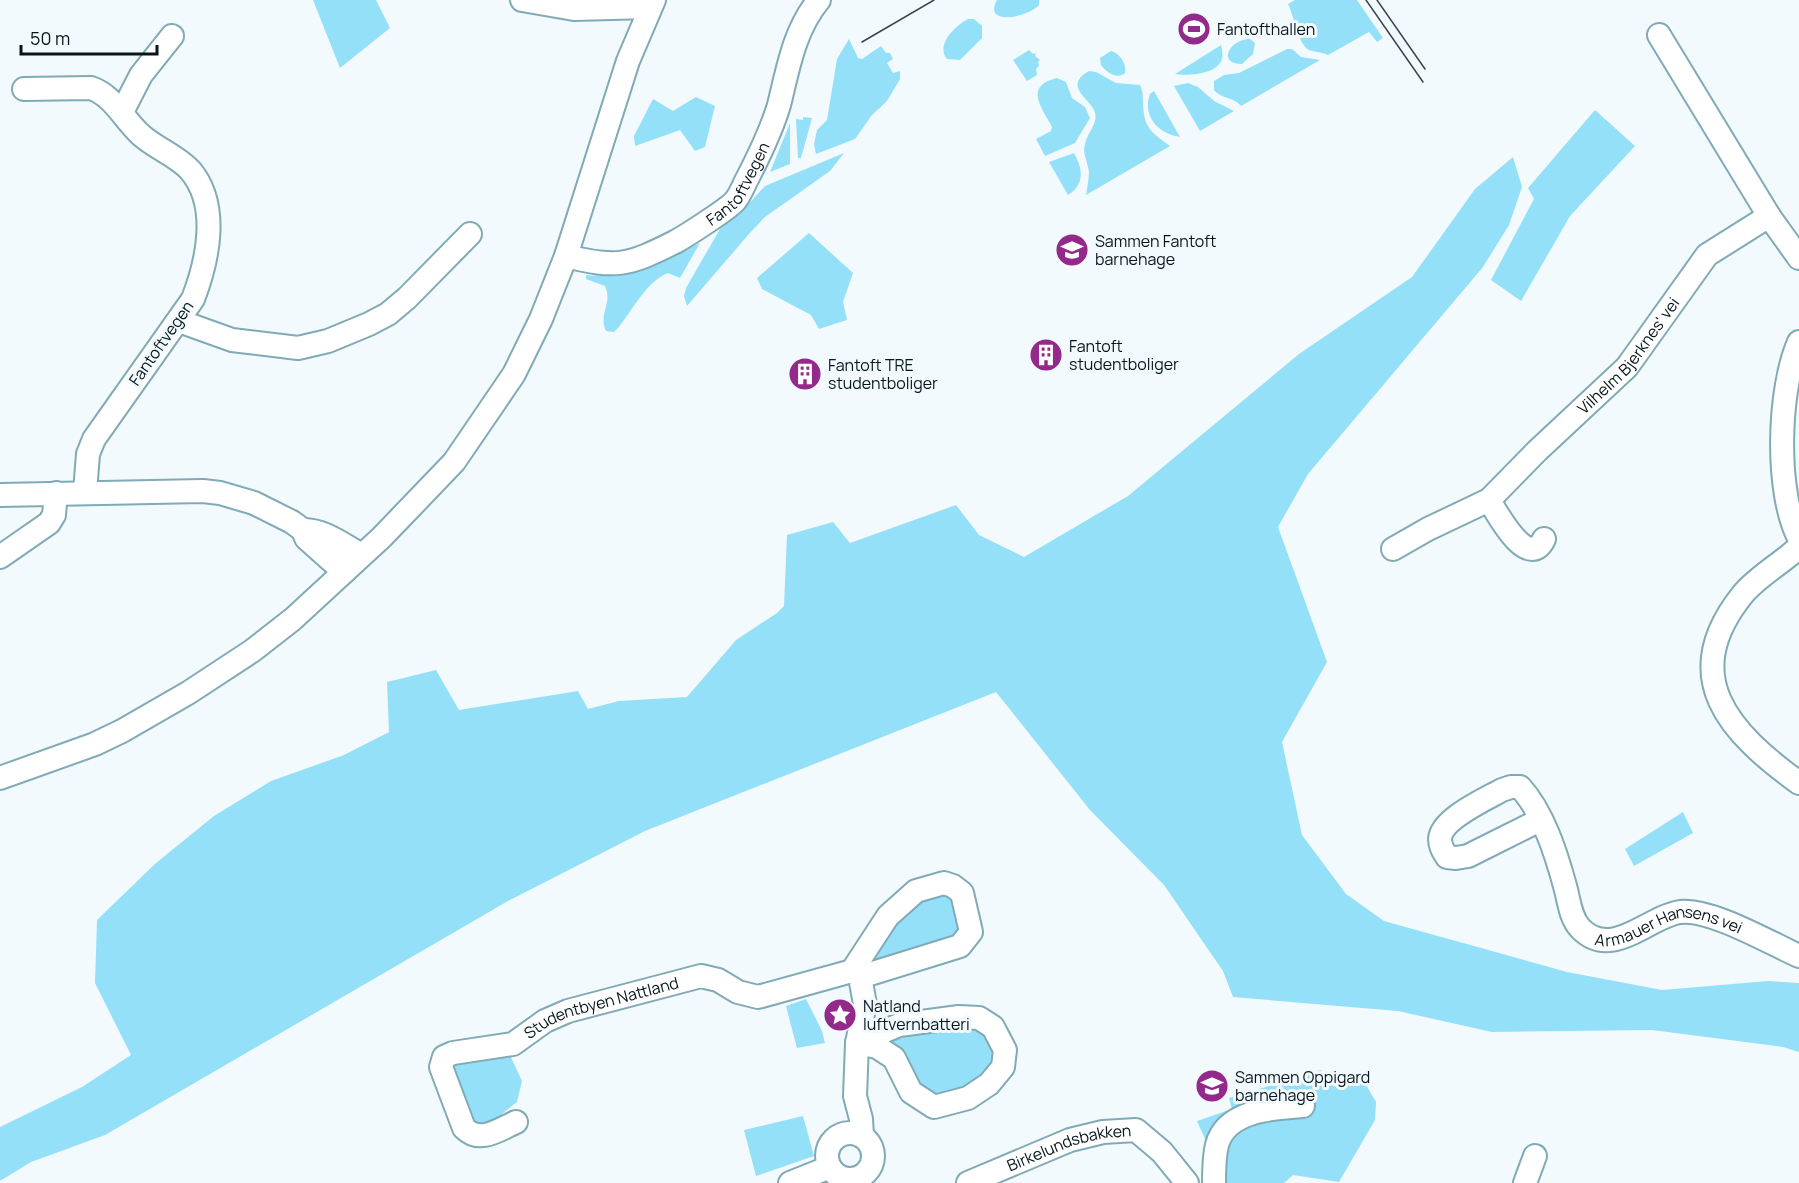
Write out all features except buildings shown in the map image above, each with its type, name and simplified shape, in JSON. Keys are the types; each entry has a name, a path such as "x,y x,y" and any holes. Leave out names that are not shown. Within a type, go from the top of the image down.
{"street":[{"path":"0,778 95,744 122,731 188,693 279,631 395,524 454,462 478,428 522,358 542,319 566,256 616,94 652,4 574,9 522,0"},
{"name":"Fantoftvegen","path":"566,256 614,265 644,258 681,239 735,201 766,142 788,64 809,12 819,0"},
{"path":"1659,35 1769,216 1799,258"},
{"path":"122,112 141,75 172,36"},
{"name":"Fantoftvegen","path":"24,89 91,88 98,90 122,112 140,134 189,169 197,181 206,204 209,220 200,280 193,298 94,439 88,454 85,492"},
{"name":"Vilhelm Bjerknes' vei","path":"1393,549 1428,529 1489,500 1537,451 1627,367 1707,255 1769,216"},
{"path":"179,321 232,340 298,348 327,341 388,314 407,298 470,234"},
{"path":"1799,342 1788,375 1783,435 1787,506 1799,538"},
{"path":"0,495 85,492 203,491 220,493 254,503 303,530 311,530 362,555"},
{"path":"0,557 49,523 54,515 56,493"},
{"path":"1489,500 1515,540 1524,547 1533,549 1539,546 1544,539"},
{"path":"303,530 306,538 344,572"},
{"path":"1799,547 1744,592 1723,624 1715,648 1713,669 1714,685 1729,719 1769,762 1799,783"},
{"name":"Armauer Hansens vei","path":"1540,820 1565,884 1572,916 1589,936 1602,940 1631,935 1667,916 1693,912 1737,928 1799,956"},
{"name":"Studentbyen Nattland","path":"516,1122 490,1134 477,1136 470,1134 464,1128 441,1067 444,1057 453,1053 513,1044 545,1022 568,1011 701,976 718,980 738,992 758,997 856,974 960,946 971,932 962,893 944,883 916,891 888,916 856,974"},
{"path":"856,974 865,1004 857,1043 855,1096 861,1119 862,1136"},
{"path":"959,1017 979,1018 993,1027 1005,1050 1003,1067 989,1084 968,1098 934,1107 911,1092 894,1058 877,1047 857,1043 899,1025 959,1017"},
{"path":"1214,1183 1217,1144 1225,1130 1237,1120 1260,1111 1272,1108 1303,1107"},
{"name":"Birkelundsbakken","path":"968,1183 1070,1140 1103,1132 1136,1130 1162,1152 1187,1183"},
{"path":"847,1133 862,1136 871,1146 873,1154 870,1168 874,1178 846,1178 830,1167 828,1152 834,1139 847,1133"},
{"path":"1525,1183 1535,1156"},
{"path":"790,1183 830,1167"}],"shaded area":[{"path":"313,0 376,0 390,28 340,68"},
{"path":"997,0 1039,0 1039,5 1017,16 1001,17 996,14 994,8"},
{"path":"1295,0 1357,0 1383,38 1377,42 1369,32 1328,55 1309,50 1299,36 1288,4"},
{"path":"968,19 974,19 982,26 982,38 960,60 947,59 944,48 948,36"},
{"path":"849,39 858,58 862,59 881,46 886,53 890,53 893,59 887,63 893,73 900,71 900,79 887,101 872,115 855,139 816,154 814,144 817,130 827,120 837,59"},
{"path":"1250,39 1255,43 1253,54 1242,64 1229,60 1229,51 1232,47 1243,40"},
{"path":"1221,45 1222,59 1214,68 1194,74 1175,74"},
{"path":"1287,49 1292,49 1301,57 1320,60 1241,106 1214,90 1214,81 1224,75 1239,73"},
{"path":"1029,50 1033,54 1036,53 1035,56 1040,60 1036,69 1037,75 1027,81 1013,60"},
{"path":"1111,51 1117,54 1124,63 1125,73 1122,75 1112,74 1101,65 1100,58"},
{"path":"1089,71 1096,72 1116,83 1140,85 1147,124 1153,133 1170,146 1086,195 1089,172 1084,148 1096,117 1093,108 1078,88 1078,82"},
{"path":"1057,78 1066,82 1072,98 1085,107 1090,118 1075,143 1045,156 1036,139 1051,131 1052,127 1040,105 1038,92 1040,86"},
{"path":"1188,83 1198,87 1214,101 1234,111 1200,131 1174,86"},
{"path":"1154,91 1180,137 1159,128 1150,116 1148,102 1150,94"},
{"path":"696,97 715,106 705,147 695,151 680,130 635,146 634,136 653,99 673,111"},
{"path":"1595,110 1635,146 1570,216 1521,301 1491,280 1534,199 1528,188"},
{"path":"803,117 812,118 801,158 798,158 796,119 803,120"},
{"path":"790,123 790,164 770,172"},
{"path":"844,153 830,171 765,217 687,306 684,296 686,288 720,229 743,210 765,186"},
{"path":"1074,153 1081,176 1074,191 1068,195 1049,162"},
{"path":"1513,157 1522,187 1509,225 1483,267 1308,474 1278,527 1327,662 1282,742 1302,835 1346,894 1384,921 1567,972 1662,990 1768,981 1799,983 1799,1052 1783,1047 1652,1030 1492,1032 1398,1011 1233,997 1223,971 1164,885 1090,810 996,692 645,831 508,901 105,1135 31,1162 0,1181 0,1127 82,1087 131,1055 95,983 97,920 156,863 214,816 271,781 344,755 389,732 387,682 436,670 459,710 578,691 588,709 619,701 687,697 736,640 784,606 787,535 833,522 850,543 956,505 979,535 1024,557 1128,496 1299,354 1412,277 1475,189"},
{"path":"809,233 853,273 843,302 847,320 819,329 811,315 762,289 757,278"},
{"path":"700,243 680,278 668,273 653,282 619,327 614,332 606,331 604,319 607,292 605,286 586,279 586,275 631,271 659,262"},
{"path":"1683,812 1693,833 1634,866 1625,849"},
{"path":"947,888 958,897 965,929 953,941 895,960 864,963 899,914 925,893"},
{"path":"806,999 822,1031 825,1043 797,1048 786,1006"},
{"path":"939,1023 990,1031 996,1059 992,1069 975,1085 937,1101 874,1040"},
{"path":"509,1053 522,1081 517,1102 489,1124 473,1122 448,1081 459,1057"},
{"path":"1321,1070 1325,1083 1358,1071 1376,1102 1375,1120 1339,1182 1293,1175 1284,1183 1220,1183 1209,1148 1197,1121 1232,1109 1229,1098"},
{"path":"803,1116 814,1156 756,1176 744,1130"}],"tram line":[{"path":"862,42 934,0"},
{"path":"1366,0 1423,82"},
{"path":"1377,0 1425,69"}],"place":[{"name":"Fantofthallen","path":"1194,29"},
{"name":"Sammen Fantoft barnehage","path":"1072,250"},
{"name":"Fantoft studentboliger","path":"1046,355"},
{"name":"Fantoft TRE studentboliger","path":"805,374"},
{"name":"Natland luftvernbatteri","path":"840,1015"},
{"name":"Sammen Oppigard barnehage","path":"1212,1086"}]}
